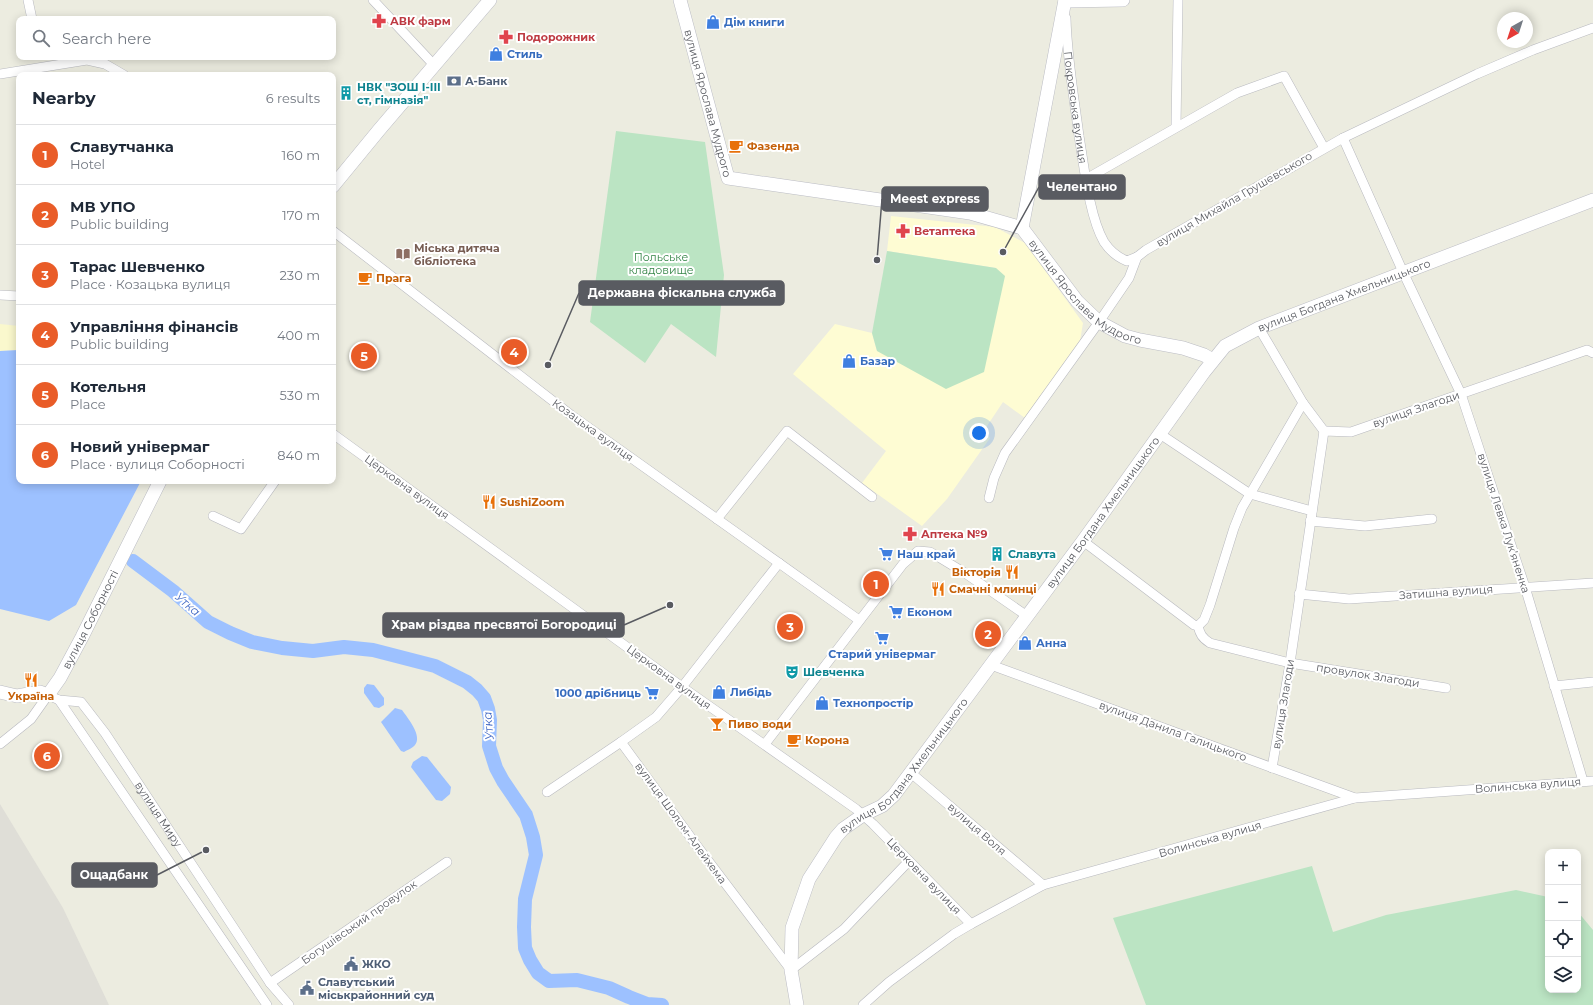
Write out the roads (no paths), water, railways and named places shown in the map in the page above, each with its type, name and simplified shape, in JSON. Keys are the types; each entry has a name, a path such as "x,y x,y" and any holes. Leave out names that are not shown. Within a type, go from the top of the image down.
{"main road":[{"path":"336,182 490,0"},
{"name":"вулиця Ярослава Мудрого","path":"680,0 728,178 963,212 1022,228 1077,301 1100,322 1125,336 1183,348 1204,355 1213,360"},
{"path":"1065,1 1123,0"},
{"name":"Покровська вулиця","path":"1022,228 1065,1"},
{"name":"вулиця Богдана Хмельницького","path":"797,1005 791,970 792,928 809,879 836,837 843,829 863,815 889,801 1083,541 1204,372 1225,346 1259,328 1593,200"},
{"name":"вулиця Ярослава Мудрого","path":"1183,348 1225,346"},
{"name":"вулиця Ярослава Мудрого","path":"1183,348 1198,359 1204,372"},
{"name":"вулиця Соборності","path":"53,697 60,678 158,484"},
{"name":"вулиця Миру","path":"0,692 17,696 40,692 53,697"}],"street":[{"path":"28,0 31,16"},
{"path":"373,0 434,65"},
{"path":"1176,126 1178,0"},
{"name":"Покровська вулиця","path":"1065,1 1067,46 1086,179 1093,212 1104,241 1118,258 1127,261 1136,257"},
{"name":"вулиця Михайла Грушевського","path":"1136,257 1343,138 1477,74 1533,50 1593,28"},
{"path":"39,60 40,67"},
{"path":"0,74 87,60 105,64 119,72"},
{"path":"1086,179 1176,126 1237,93 1284,76 1324,148"},
{"name":"вулиця Левка Лукʼяненка","path":"1343,138 1403,272 1461,394 1526,587 1583,782"},
{"name":"Козацька вулиця","path":"336,233 572,415 859,620"},
{"path":"989,498 994,478 1005,452 1100,322 1129,278 1136,257"},
{"path":"0,295 16,296"},
{"path":"1259,328 1303,403 1324,431"},
{"name":"вулиця Злагоди","path":"1272,768 1290,662 1324,431 1351,432 1587,350 1593,353"},
{"path":"1083,541 1194,625 1198,626 1204,620 1210,606 1234,528 1250,494 1303,403"},
{"path":"717,519 787,431 872,497"},
{"path":"1160,434 1250,494 1312,510"},
{"name":"Церковна вулиця","path":"336,436 682,687 765,744 863,815 971,924"},
{"path":"213,516 241,529 273,484"},
{"path":"1310,521 1365,526 1432,519"},
{"path":"765,744 859,620 903,564 914,554 924,551 937,556 965,573 1027,616"},
{"path":"546,792 656,717 682,687 779,563"},
{"name":"Затишна вулиця","path":"1299,594 1349,599 1593,583"},
{"name":"провулок Злагоди","path":"1198,626 1203,639 1210,643 1290,662 1446,688"},
{"name":"вулиця Данила Галицького","path":"991,665 1355,798"},
{"path":"1554,686 1593,682"},
{"name":"вулиця Соборності","path":"0,744 31,719 53,697"},
{"name":"вулиця Миру","path":"53,697 81,702 105,733 270,983 289,1005"},
{"name":"вулиця Миру","path":"53,697 267,1005"},
{"name":"вулиця Шолом-Алейхема","path":"621,742 696,846 791,970"},
{"name":"вулиця Воля","path":"911,773 1042,885"},
{"name":"Волинська вулиця","path":"864,1005 889,982 971,924 1042,885 1355,798 1593,781"},
{"path":"791,970 844,929 910,861"},
{"name":"Богушівський провулок","path":"270,983 447,862"}],"water":[{"path":"16,350 16,484 139,484 76,605 49,621 0,609 0,351"},
{"path":"367,684 374,685 384,698 384,705 379,708 374,707 364,693 364,688"},
{"path":"395,708 402,710 416,732 417,741 415,745 404,752 401,751 381,722"},
{"path":"422,756 427,757 451,787 450,794 442,801 436,800 411,767 413,762"}],"waterway":[{"name":"Утка","path":"133,561 173,591 208,622 252,642 282,648 313,651 344,647 373,650 435,666 467,682 477,690 484,698 488,709 490,720 489,746 496,768 526,815 533,837 536,855 525,899 524,927 525,948 530,960 538,973 549,981 577,980 609,988 647,1004 662,1005"}],"place":[{"name":"АВК фарм","path":"379,21"},
{"name":"Дім книги","path":"713,22"},
{"name":"Подорожник","path":"506,37"},
{"name":"Стиль","path":"496,54"},
{"name":"А-Банк","path":"454,81"},
{"name":"НВК \"ЗОШ І-ІІІ ст, гімназія\"","path":"346,93"},
{"name":"Фазенда","path":"736,146"},
{"name":"Ветаптека","path":"903,231"},
{"name":"Челентано","path":"1003,252"},
{"name":"Міська дитяча бібліотека","path":"403,254"},
{"name":"Meest express","path":"877,260"},
{"name":"Прага","path":"365,278"},
{"name":"Управління фінансів","path":"514,352"},
{"name":"Котельня","path":"364,356"},
{"name":"Базар","path":"849,361"},
{"name":"Державна фіскальна служба","path":"548,365"},
{"name":"SushiZoom","path":"489,502"},
{"name":"Аптека №9","path":"910,534"},
{"name":"Наш край","path":"886,554"},
{"name":"Славута","path":"997,554"},
{"name":"Вікторія","path":"1012,572"},
{"name":"Славутчанка","path":"876,584"},
{"name":"Смачні млинці","path":"938,589"},
{"name":"Храм різдва пресвятої Богородиці","path":"670,605"},
{"name":"Економ","path":"896,612"},
{"name":"Тарас Шевченко","path":"790,627"},
{"name":"МВ УПО","path":"988,634"},
{"name":"Старий універмаг","path":"882,638"},
{"name":"Анна","path":"1025,643"},
{"name":"Шевченка","path":"792,672"},
{"name":"Україна","path":"31,680"},
{"name":"Либідь","path":"719,692"},
{"name":"1000 дрібниць","path":"652,693"},
{"name":"Технопростір","path":"822,703"},
{"name":"Пиво води","path":"717,724"},
{"name":"Корона","path":"794,740"},
{"name":"Новий універмаг","path":"47,756"},
{"name":"Ощадбанк","path":"206,850"},
{"name":"ЖКО","path":"351,964"},
{"name":"Славутський міськрайонний суд","path":"307,988"}],"park label":[{"name":"Польське кладовище","path":"661,263"}]}
